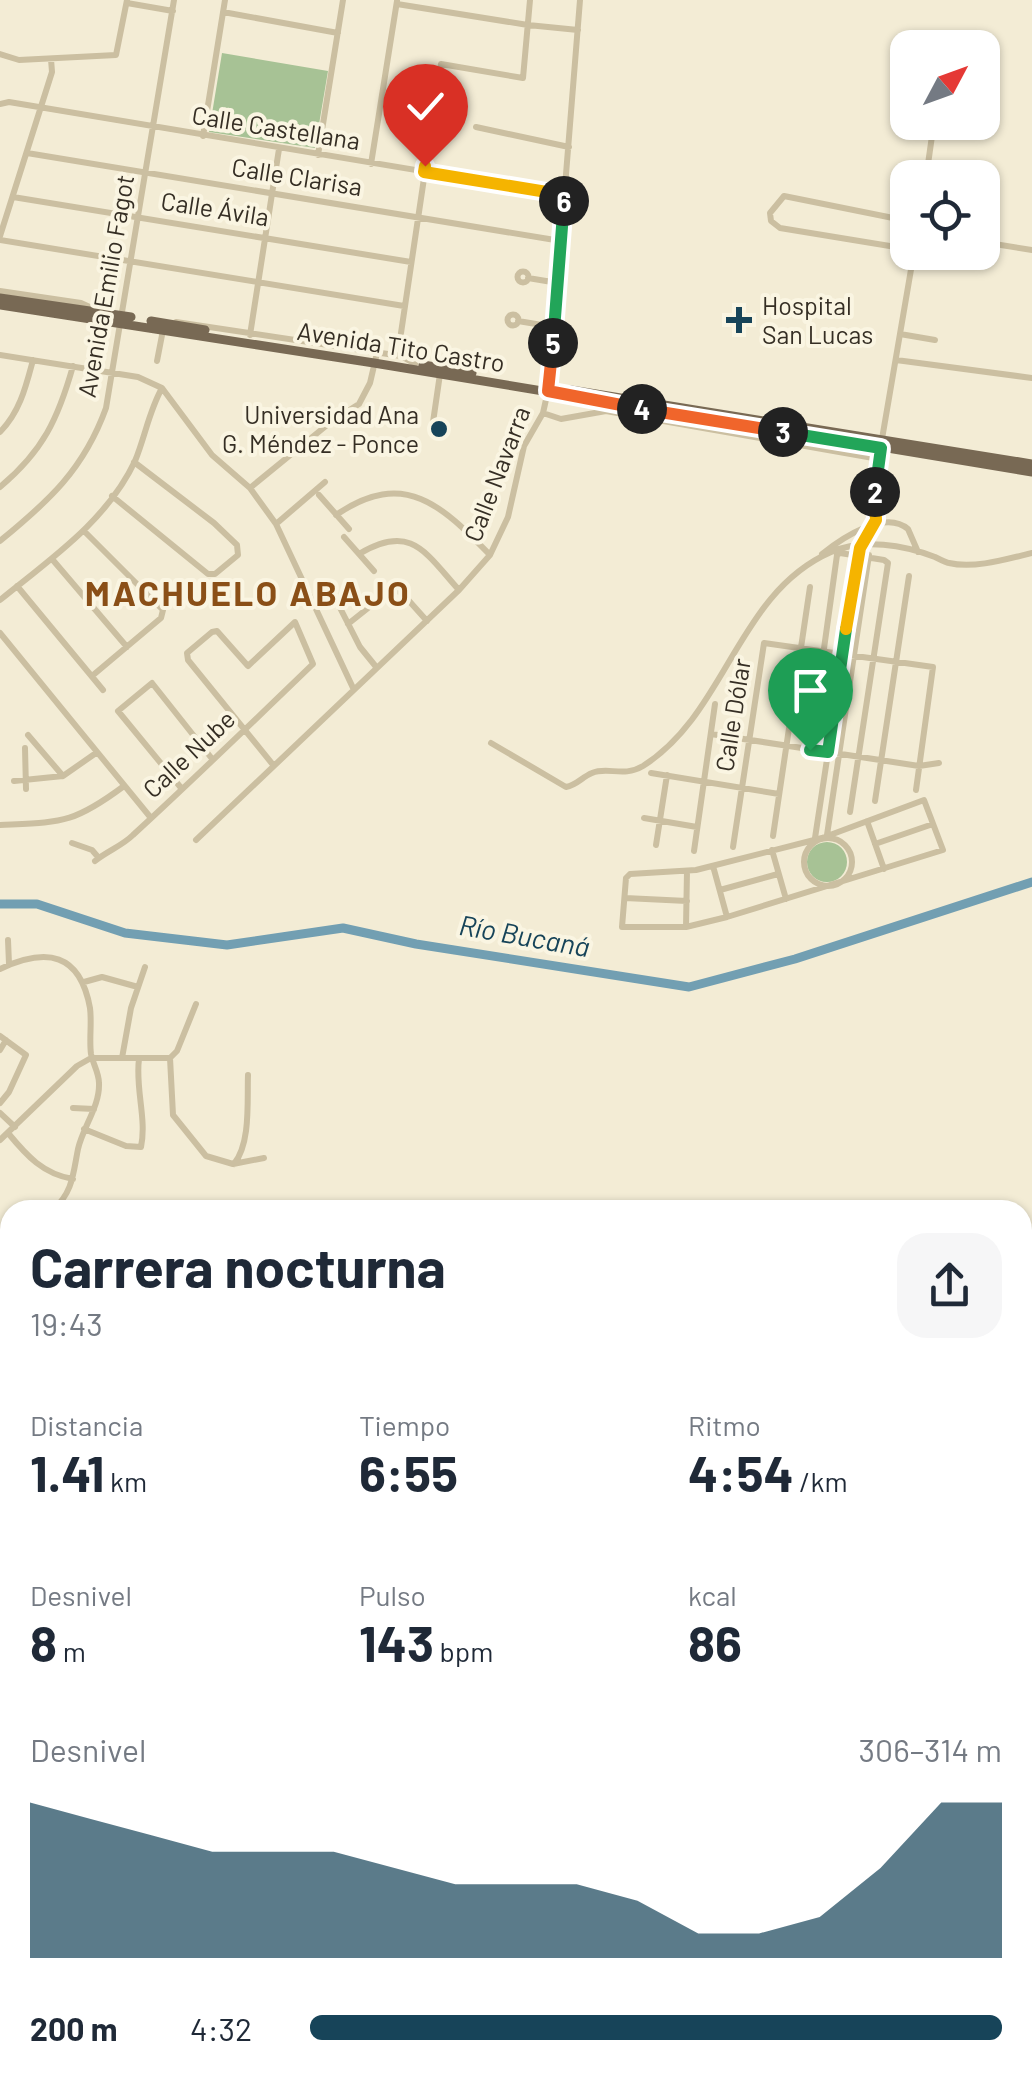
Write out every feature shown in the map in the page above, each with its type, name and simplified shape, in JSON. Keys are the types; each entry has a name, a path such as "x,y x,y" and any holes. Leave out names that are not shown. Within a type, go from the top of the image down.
{"main road":[{"name":"Avenida Tito Castro","path":"0,298 24,306 121,322 378,357 880,453 1032,472"},
{"name":"Avenida Tito Castro","path":"0,298 100,312 121,322"},
{"name":"Avenida Tito Castro","path":"378,357 440,374 548,388"},
{"name":"Avenida Tito Castro","path":"880,453 1032,464"}],"street":[{"name":"Avenida Emilio Fagot","path":"0,541 74,472 98,429 113,374 172,0"},
{"path":"203,136 225,0"},
{"path":"318,155 343,0"},
{"path":"401,333 441,64 523,78 530,0"},
{"name":"Calle Navarra","path":"196,840 459,590 490,555 508,517 524,446 543,413 548,388 580,0"},
{"path":"0,54 18,60 116,55 127,2 173,10"},
{"path":"371,164 397,2 578,30"},
{"path":"223,12 338,32"},
{"path":"51,60 52,72 0,238 404,306"},
{"name":"Calle Castellana","path":"0,104 565,195"},
{"path":"476,128 569,147"},
{"path":"157,361 164,326 190,322 251,338 279,148"},
{"name":"Calle Clarisa","path":"26,153 561,240"},
{"name":"Calle Ávila","path":"13,196 411,262"},
{"path":"890,218 784,196 770,213 771,220 780,228 890,247"},
{"path":"1000,245 1032,250"},
{"path":"821,837 840,841 851,856 848,874 834,885 816,882 804,868 807,849 821,837 838,754 908,270"},
{"path":"528,278 558,283"},
{"path":"518,321 554,327"},
{"path":"900,334 935,340"},
{"path":"0,355 153,381 162,388 212,455 250,488 276,524 354,690"},
{"path":"250,488 332,420 359,404 378,357"},
{"path":"0,432 24,394 32,360"},
{"path":"896,360 1032,378"},
{"path":"0,487 37,452 60,413 72,366"},
{"path":"432,429 440,374"},
{"path":"0,600 84,531 112,496 134,462 162,388"},
{"path":"543,413 561,419 598,410 880,453"},
{"path":"112,496 206,572 215,574 238,555 238,545 214,523 134,462"},
{"path":"276,524 324,482"},
{"path":"318,494 350,529"},
{"path":"336,515 369,497 415,496 449,513 490,555"},
{"path":"814,561 840,540 873,526 902,524 918,552"},
{"path":"84,531 163,610 161,618 92,676"},
{"path":"344,537 374,571"},
{"path":"359,554 382,541 406,541 424,551 459,590"},
{"path":"490,743 566,788 594,771 624,774 640,768 665,749 697,713 747,628 794,573 814,561 869,541 948,563 976,563 1032,553"},
{"path":"821,837 828,752 861,544"},
{"path":"810,750 837,555 888,563 850,812"},
{"path":"52,559 128,646"},
{"path":"875,801 909,576"},
{"path":"17,586 103,690"},
{"path":"773,836 810,588"},
{"path":"348,624 392,589 402,593 426,621"},
{"path":"336,598 377,668"},
{"name":"Calle Nube","path":"95,856 120,847 214,760 314,664 295,622 248,666 217,631 187,653 188,660 245,730"},
{"path":"0,633 151,818"},
{"name":"Calle Dólar","path":"733,847 764,643 933,667 916,790"},
{"path":"182,789 118,711 152,682 214,760"},
{"path":"694,851 715,704"},
{"path":"245,730 274,766"},
{"path":"711,734 919,766 939,763"},
{"path":"28,735 63,776"},
{"path":"25,748 27,785"},
{"path":"14,782 27,785 63,776 96,753"},
{"path":"651,772 779,794"},
{"path":"656,844 668,775"},
{"path":"0,825 60,822 89,812 124,786"},
{"path":"924,800 943,850 686,927 622,927 626,878 630,874 688,872 821,837 924,800"},
{"path":"644,818 697,827"},
{"path":"867,822 884,869"},
{"path":"876,844 933,824"},
{"path":"88,836 95,856"},
{"path":"72,843 95,856"},
{"path":"772,850 786,900"},
{"path":"713,866 727,917"},
{"path":"686,927 688,872"},
{"path":"720,890 778,874"},
{"path":"624,898 686,901"},
{"path":"8,940 9,964"},
{"path":"0,969 38,957 60,958 70,963 84,982 92,1058 100,1085 84,1129 74,1179 64,1200"},
{"path":"122,1058 145,968"},
{"path":"84,982 102,977 138,986"},
{"path":"0,1140 77,1066 92,1058 170,1058 177,1051 196,1004"},
{"path":"0,1050 3,1038 26,1055 0,1104"},
{"path":"170,1058 173,1115 206,1156 232,1164 264,1158"},
{"path":"84,1129 132,1148 141,1147 144,1136 136,1082 139,1059"},
{"path":"232,1164 238,1159 246,1129 248,1075"},
{"path":"73,1108 94,1110"},
{"path":"0,1113 42,1169 74,1179"}],"green space":[{"path":"222,53 328,71 315,148 209,132"},
{"path":"827,842 841,848 847,862 841,876 827,882 813,876 807,862 813,848"}],"waterway":[{"name":"Río Bucaná","path":"0,904 37,904 125,933 227,945 343,928 416,944 689,987 795,959 1032,882"}],"place":[{"name":"Hospital San Lucas","path":"739,320"},
{"name":"Universidad Ana G. Méndez - Ponce","path":"439,429"}],"district":[{"name":"MACHUELO ABAJO","path":"248,594"}],"route":[{"path":"425,166 424,172 565,195 548,391 881,448 876,520 858,556 828,752 810,750"}]}
